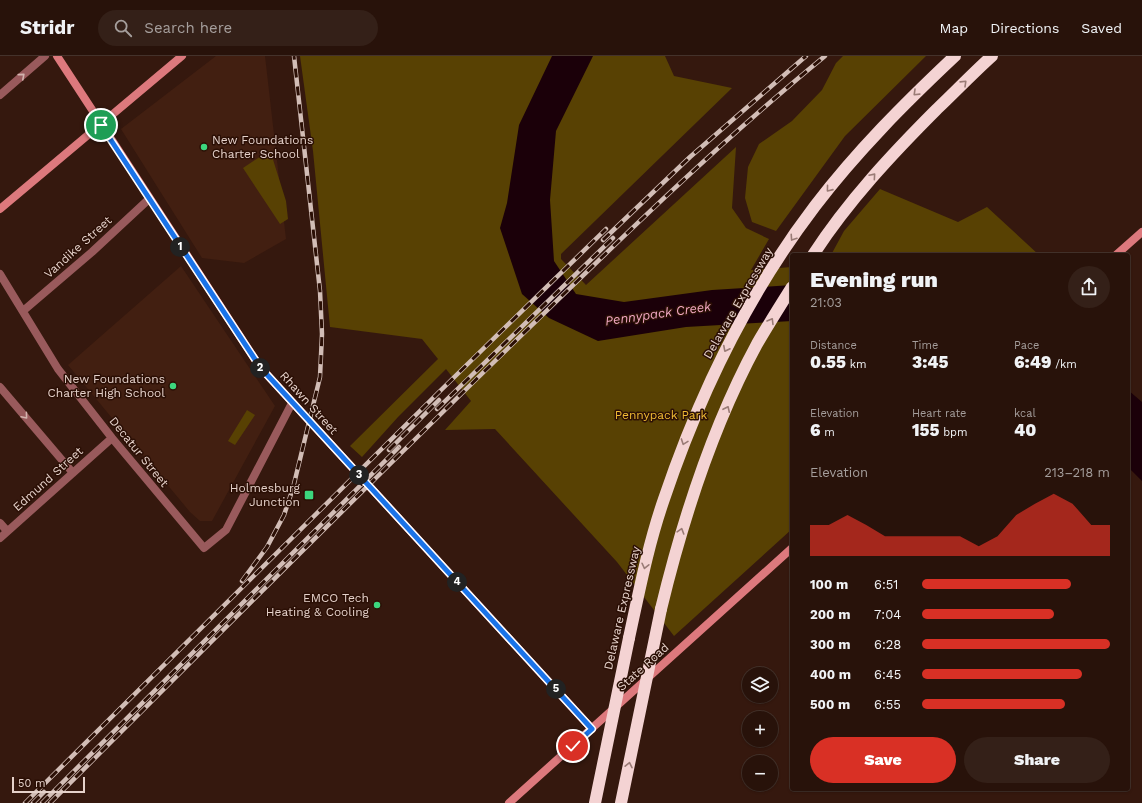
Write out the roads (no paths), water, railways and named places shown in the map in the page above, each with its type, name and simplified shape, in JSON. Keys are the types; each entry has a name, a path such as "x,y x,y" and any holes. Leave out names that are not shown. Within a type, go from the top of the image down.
{"highway":[{"name":"Delaware Expressway","path":"595,803 645,563 663,500 690,426 716,368 733,335 774,266 815,206 885,123 955,56"},
{"path":"814,253 848,206 908,138 992,56"},
{"path":"621,803 661,609 676,548 689,505 713,438 757,344 790,290"}],"main road":[{"name":"Rhawn Street","path":"57,56 260,367 592,729"},
{"path":"0,209 182,56"},
{"path":"1118,253 1142,232"},
{"name":"State Road","path":"509,803 790,550"}],"street":[{"path":"0,95 45,56"},
{"name":"Vandike Street","path":"23,311 92,252 149,199"},
{"name":"Decatur Street","path":"0,274 58,369 112,438 204,548 226,530 292,403"},
{"path":"0,386 73,473"},
{"name":"Edmund Street","path":"0,538 112,438"},
{"path":"0,522 8,531"}],"water":[{"name":"Pennypack Creek","path":"552,56 593,56 556,131 550,200 554,261 576,294 624,302 712,290 790,285 790,321 686,327 598,341 549,318 522,294 500,228 507,203 519,125"},
{"path":"1130,392 1142,402 1142,481 1130,469"}],"railway":[{"path":"242,581 267,547 284,515 293,488 320,377 322,334 320,291 294,56"},
{"path":"603,240 690,157 806,56"},
{"path":"50,803 383,471 576,282 698,167 825,56"},
{"path":"25,803 437,394 606,229"},
{"path":"437,409 613,238"},
{"path":"389,450 439,400"},
{"path":"42,803 399,447"},
{"path":"33,803 44,792"}],"place":[{"name":"New Foundations Charter School","path":"204,147"},
{"name":"New Foundations Charter High School","path":"173,386"},
{"name":"Holmesburg Junction","path":"309,495"},
{"name":"EMCO Tech Heating & Cooling","path":"377,605"}],"park label":[{"name":"Pennypack Park","path":"661,415"}]}
